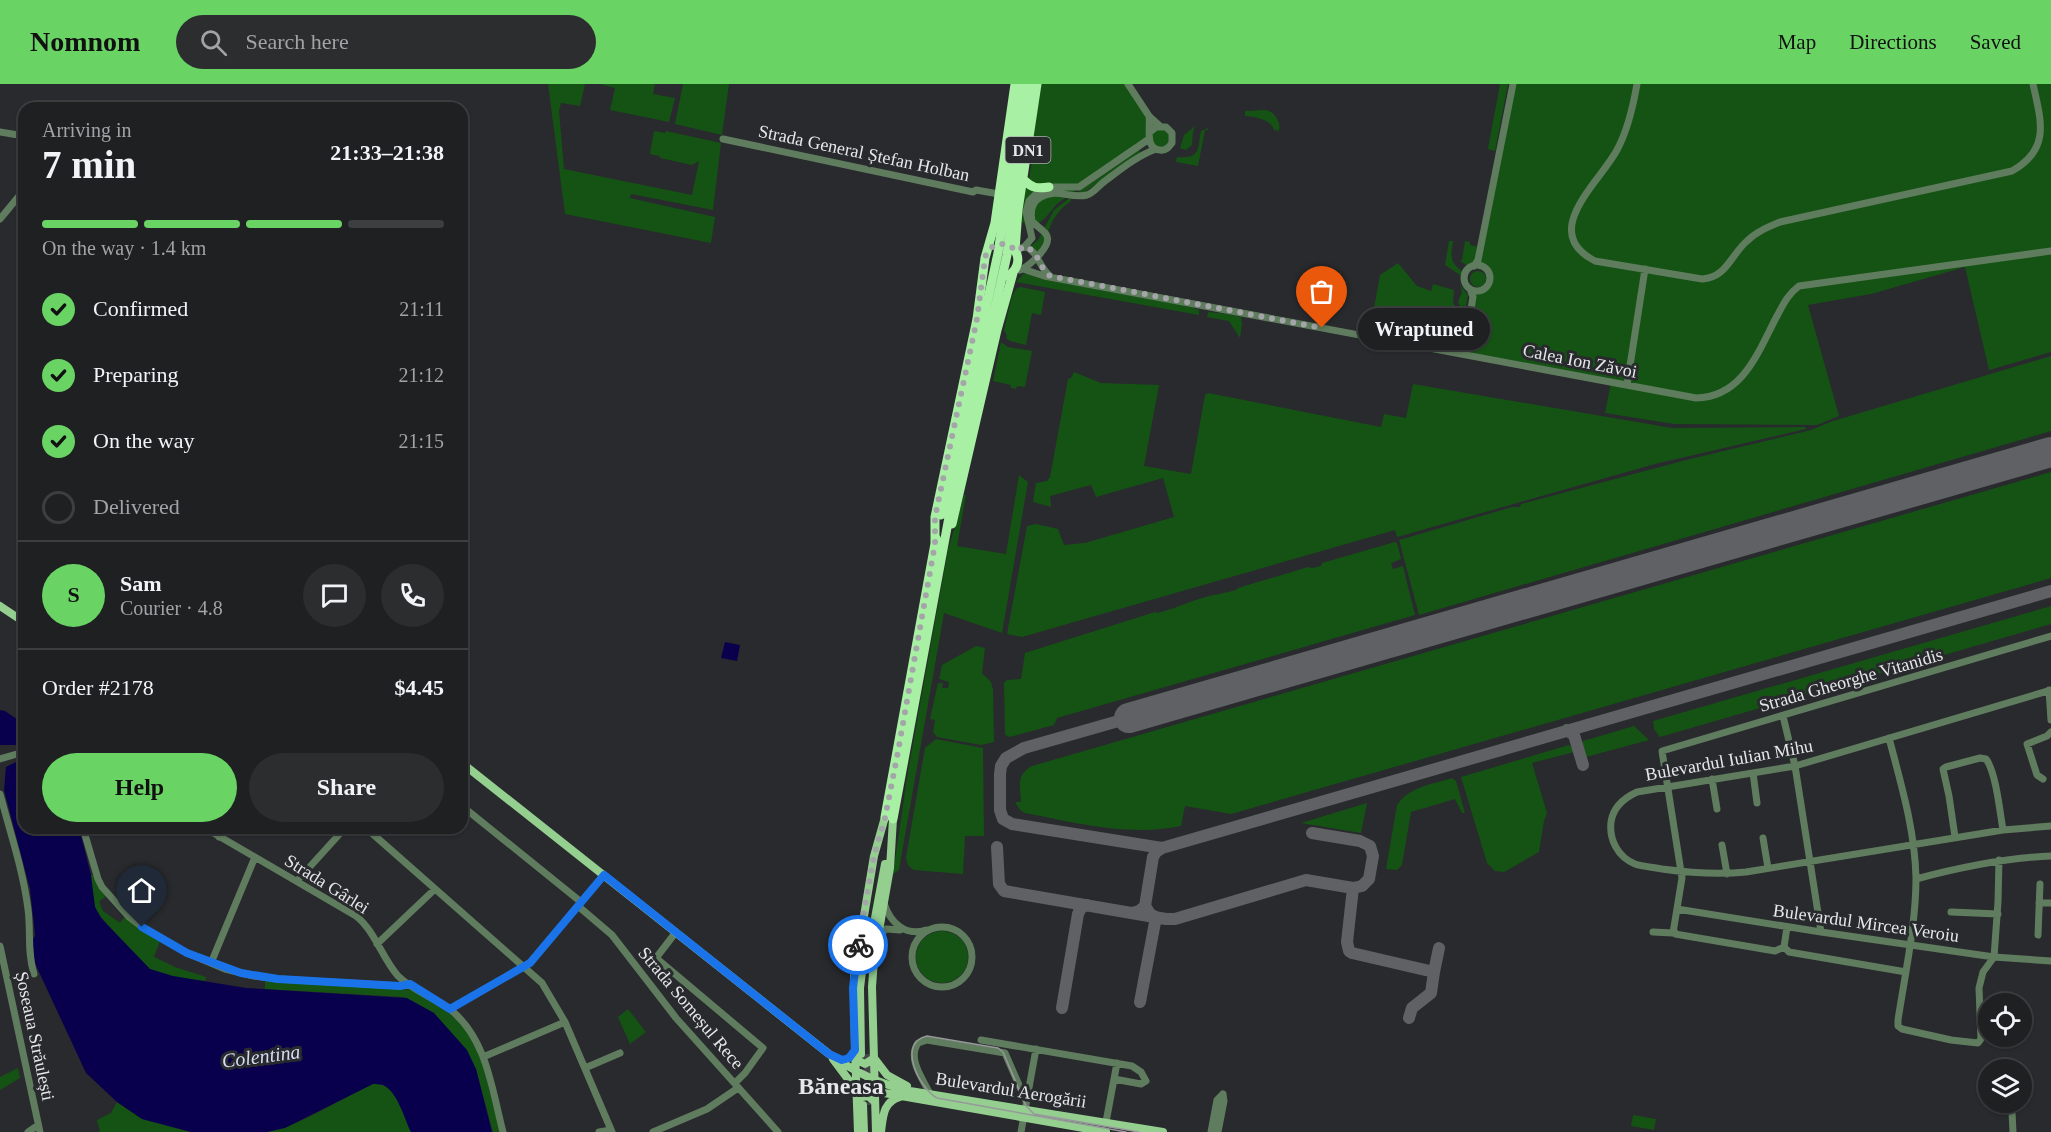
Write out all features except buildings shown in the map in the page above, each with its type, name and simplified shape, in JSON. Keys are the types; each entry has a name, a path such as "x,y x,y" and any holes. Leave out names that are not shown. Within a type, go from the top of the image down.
{"highway":[{"name":"DN1","path":"939,545 935,517 977,319 1015,84"},
{"name":"DN1","path":"889,818 939,545 995,268 1023,84"},
{"name":"DN1","path":"945,516 1005,262 1030,84"},
{"name":"DN1","path":"939,545 953,520 997,330 1017,271 1017,222 1036,84"},
{"path":"1024,180 1032,187 1040,189 1049,187"},
{"path":"988,250 1001,243 1018,248"},
{"path":"985,263 988,270 996,276 1003,277 1017,271"}],"main road":[{"path":"0,606 18,618"},
{"path":"468,768 835,1060 851,1083 872,1087"},
{"path":"864,1132 866,1104 872,1087 860,1066 890,868 889,818"},
{"path":"858,1132 872,1087 860,1066 853,994 855,966 874,856 889,818"},
{"name":"DN1","path":"860,1066 866,969 889,818"},
{"path":"835,1060 847,1059 860,1066 880,1068 891,1078 930,1094"},
{"name":"Bulevardul Aerogării","path":"835,1060 848,1074 860,1066 872,1087 903,1096 1025,1109 1106,1132"},
{"name":"Bulevardul Aerogării","path":"872,1087 930,1094 1163,1132"},
{"path":"878,1132 887,1104 903,1096"},
{"path":"866,1104 870,1132"},
{"path":"866,1104 878,1132"}],"street":[{"path":"1128,84 1149,116 1160,126 1171,130 1173,139 1167,148 1156,149 1151,145 1149,116"},
{"path":"1464,354 1473,297 1465,283 1464,276 1468,270 1478,264 1513,84"},
{"path":"1637,84 1622,141 1612,160 1577,205 1572,232 1575,242 1585,256 1595,261 1702,279 1710,278 1721,272 1747,240 1780,222 2012,171 2030,159 2039,143 2042,131 2033,84"},
{"path":"1018,248 1032,238 1026,220 1028,204 1035,194 1049,187 1079,187 1160,126"},
{"path":"0,132 18,135"},
{"name":"Strada General Ștefan Holban","path":"723,139 973,192 976,190 999,194"},
{"path":"1017,271 1038,257 1047,237 1032,220 1032,207 1037,200 1052,193 1079,196 1089,194 1144,154 1156,149"},
{"path":"0,219 18,197"},
{"path":"1018,248 1038,257 1043,269 1050,276"},
{"name":"Calea Ion Zăvoi","path":"1017,271 1696,398 1711,396 1740,380 1750,367 1788,296 1799,286 2051,251"},
{"path":"1473,297 1487,286 1490,280 1487,270 1478,264"},
{"path":"1627,385 1645,269"},
{"path":"1470,290 1480,291"},
{"name":"Strada Gheorghe Vitanidis","path":"1668,787 1662,751 2049,637"},
{"path":"2050,690 2051,720"},
{"name":"Bulevardul Iulian Mihu","path":"2050,690 1795,766 1637,792 1622,801 1613,815 1611,835 1620,853 1635,864 1681,871 1727,874 1955,837 2051,826"},
{"path":"1783,716 1795,766 1821,932"},
{"path":"2043,779 2037,775 2027,744 2051,732"},
{"path":"1888,738 1903,788 1913,844 1916,879 1910,944 1898,1026 1905,1031 1951,1040 1978,1042 1981,1039 1981,979 1994,957 1999,860"},
{"path":"2,759 18,754"},
{"path":"1955,837 1943,769 1946,766 1980,758 1986,759 1990,765 2003,830"},
{"path":"1753,772 1758,803"},
{"path":"1712,779 1717,809"},
{"path":"1653,932 1671,934 1674,930 1682,879 1668,787"},
{"path":"0,794 24,884 29,911 30,961 34,974"},
{"name":"Strada Someșul Rece","path":"468,811 580,904 612,935 676,1018 778,1132"},
{"path":"85,834 99,883 129,917 161,940 211,963 241,973 278,979 400,986 410,984"},
{"name":"Strada Gârlei","path":"214,834 356,916 366,925 399,976 450,1009 473,1034 483,1057 503,1132"},
{"path":"297,881 340,834"},
{"path":"373,834 546,988 565,1022 611,1131 599,1132"},
{"path":"1763,838 1768,868"},
{"path":"1722,845 1727,874"},
{"path":"1916,879 1999,860 2051,856"},
{"path":"211,963 255,857"},
{"path":"450,1009 525,967 604,875"},
{"path":"2038,935 2040,884"},
{"path":"377,944 435,889"},
{"path":"884,903 897,927"},
{"path":"2039,903 2051,903"},
{"name":"Bulevardul Mircea Veroiu","path":"1677,909 1994,957 2051,961"},
{"path":"1951,912 1998,914"},
{"path":"878,936 886,928 897,927 917,935 931,929 951,928 964,936 969,944 972,954 968,973 960,981 941,987 928,984 919,976 912,962 917,935"},
{"path":"1784,947 1787,927"},
{"path":"1674,930 1675,934 1775,951 1784,947"},
{"path":"653,1132 701,1112 736,1085 763,1048 656,958 676,932"},
{"name":"Șoseaua Străulești","path":"0,946 39,1129"},
{"path":"1784,947 1789,952 1906,972"},
{"path":"483,1057 565,1022"},
{"path":"930,1094 914,1058 914,1049 920,1042 927,1040 1006,1054 1025,1109"},
{"path":"981,1040 1117,1063 1137,1068 1146,1081 1141,1084 1114,1079"},
{"path":"996,1051 1010,1045"},
{"path":"1021,1132 1036,1049"},
{"path":"585,1068 620,1053"},
{"path":"1106,1122 1117,1063"},
{"path":"1211,1132 1217,1100 1223,1094 1224,1101 1218,1132"},
{"path":"2012,1113 2013,1132"},
{"path":"28,1132 39,1129"}],"green space":[{"path":"548,84 585,84 580,106 561,103 559,111 564,169 692,195 699,161 692,165 650,154 654,131 665,133 666,131 721,143 713,210 631,194 630,198 715,217 711,243 565,214"},
{"path":"600,84 655,84 653,94 675,98 669,122 610,110 615,88"},
{"path":"683,84 729,84 722,135 675,124"},
{"path":"1037,84 1128,84 1149,116 1150,132 1139,147 1058,203 1043,220 1030,226 1022,222 1018,216 1032,161 1027,150"},
{"path":"1500,84 1508,84 1495,151 1488,149"},
{"path":"1513,84 2051,84 2051,352 1989,370 1965,267 1871,294 1808,305 1839,416 1817,425 1674,424 1605,413 1611,382 1464,354 1475,291 1484,289 1490,277 1485,269 1476,266"},
{"path":"1245,111 1272,112 1277,118 1279,131 1274,130 1266,121 1245,116"},
{"path":"1195,126 1192,145 1186,150 1180,148 1184,135"},
{"path":"1208,128 1205,130 1198,166 1176,162 1177,157 1195,154 1201,131"},
{"path":"1161,129 1167,132 1170,138 1167,144 1161,147 1155,144 1152,138 1155,132"},
{"path":"1139,150 1141,153 1076,198 1077,193"},
{"path":"1071,197 1071,201 1054,219 1038,252 1031,246 1038,240 1054,210"},
{"path":"1449,241 1453,241 1452,258 1462,271 1460,275 1445,265"},
{"path":"1465,241 1479,247 1477,256 1466,265 1460,261"},
{"path":"1398,263 1417,286 1431,291 1433,284 1454,290 1453,303 1456,307 1465,310 1459,339 1445,345 1370,330 1380,275"},
{"path":"1478,271 1486,279 1478,287 1470,279"},
{"path":"1023,274 1183,305 1199,310 1199,315 1016,282"},
{"path":"1460,285 1468,295 1466,306 1460,306 1458,302 1462,292"},
{"path":"1017,288 1045,292 1041,315 1032,313 1026,345 1010,341 1006,338 1004,330 1012,296"},
{"path":"1208,312 1241,317 1240,338 1229,321 1207,317"},
{"path":"1001,342 1008,347 1032,351 1025,387 1017,386 1016,389 1011,388 1011,385 993,381"},
{"path":"2051,356 2051,431 1419,615 1399,540 1512,507 1520,507 1521,504 1686,460 1811,430 1830,422"},
{"path":"1074,372 1101,383 1159,385 1144,466 1191,474 1205,395 1208,393 1381,427 1384,414 1406,418 1413,384 1672,428 1805,427 1806,429 1655,464 1397,537 1395,530 1022,637 1007,634 1027,526 1036,524 1058,529 1064,545 1085,543 1174,517 1163,478 1096,497 1091,485 1050,496 1051,507 1033,502 1036,483 1047,481 1050,477 1068,379"},
{"path":"2051,472 2051,578 1231,814 1185,806 1181,826 1142,830 1103,827 1025,813 1015,802 1021,802 1021,777 1032,766"},
{"path":"1019,475 1028,482 1002,633 944,613 899,870 893,874 908,771 948,550 964,495 966,495 957,546 1006,554"},
{"path":"1395,542 1401,559 1391,563 1393,569 1403,566 1415,615 1057,718 1054,725 1010,737 1005,735 1004,683 1007,680 1021,679 1025,653 1201,598 1236,590 1308,567 1321,566 1322,563"},
{"path":"2051,606 2051,624 1660,737 1654,729 1653,721"},
{"path":"976,646 985,648 982,673 991,682 993,690 994,742 981,745 937,737 933,732 935,720 930,719 938,683 943,683 942,688 948,688 949,682 939,679 942,665"},
{"path":"1634,726 1649,740 1586,757 1583,741"},
{"path":"936,739 983,748 984,836 965,836 963,874 914,870 906,859 925,748"},
{"path":"1569,745 1574,752 1532,763 1547,813 1539,852 1504,872 1495,871 1487,863 1461,777"},
{"path":"1452,778 1456,781 1465,813 1462,813 1455,799 1411,812 1402,865 1397,870 1386,869 1397,805 1415,790"},
{"path":"1367,803 1361,833 1301,823"},
{"path":"95,874 106,896 99,902 103,911 120,923 125,916 160,941 154,957 206,977 205,981 163,974 150,969 138,958 111,929 95,907 91,875"},
{"path":"942,931 952,933 960,939 966,947 968,957 966,967 960,975 952,981 942,983 932,981 924,975 918,967 916,957 918,947 924,939 932,933"},
{"path":"265,981 413,990 441,1007 465,1027 481,1057 500,1132 493,1132 476,1069 434,1013 403,997 265,989"},
{"path":"628,1009 646,1032 630,1044 618,1017"},
{"path":"18,1068 20,1078 0,1090 0,1077"},
{"path":"373,1084 383,1085 393,1093 411,1132 267,1132 308,1118"},
{"path":"117,1102 142,1119 191,1132 100,1132 97,1120 111,1113"},
{"path":"1633,1115 1656,1119 1654,1130 1631,1126"}],"water":[{"path":"725,642 740,645 737,661 721,658"},
{"path":"0,710 18,720 18,745 0,745"},
{"name":"Colentina","path":"18,761 18,834 81,834 91,875 95,907 101,918 150,969 173,976 246,988 407,998 434,1013 467,1050 476,1069 492,1132 411,1132 393,1093 378,1084 373,1084 285,1128 267,1132 191,1132 142,1119 117,1102 86,1073 33,959 31,944 35,935 30,889 4,790 6,767"}],"taxiway":[{"path":"1129,718 1024,748 1006,758 1001,766 1000,774 1000,810 1003,819 1012,824 1162,848 2051,591"},
{"path":"1567,730 1574,735 1583,765"},
{"path":"997,847 999,884 1004,891 1175,919 1306,880 1353,888 1362,886 1369,879 1373,856 1370,846 1360,841 1312,833"},
{"path":"1145,906 1153,857 1162,848"},
{"path":"1353,888 1347,942 1349,951 1434,972 1439,948"},
{"path":"1062,1008 1078,914 1081,908 1087,905"},
{"path":"1132,913 1145,906 1150,914 1156,917 1140,1002"},
{"path":"1409,1018 1412,1008 1431,993 1434,972"}],"runway":[{"path":"1129,718 2051,452"}],"tunnel":[{"path":"867,1054 869,1105"}],"tram line":[{"path":"1126,1132 937,1098 930,1093 918,1076 912,1056 913,1047 918,1040 927,1036 998,1048 1003,1052 1026,1106 1034,1114 1139,1132"}],"way so far":[{"path":"858,945 874,856 885,818 897,757 935,544 935,517 941,483 977,319 988,250 1001,243 1011,246 1016,251 1025,246 1036,254 1043,269 1050,276 1322,328"}],"place":[{"name":"Wraptuned","path":"1322,328"}],"district":[{"name":"Băneasa","path":"841,1086"}],"route":[{"path":"142,927 187,953 232,971 278,979 400,986 410,984 450,1009 530,963 604,875 829,1054 842,1060 849,1058 855,1050 853,988 858,945"}]}
